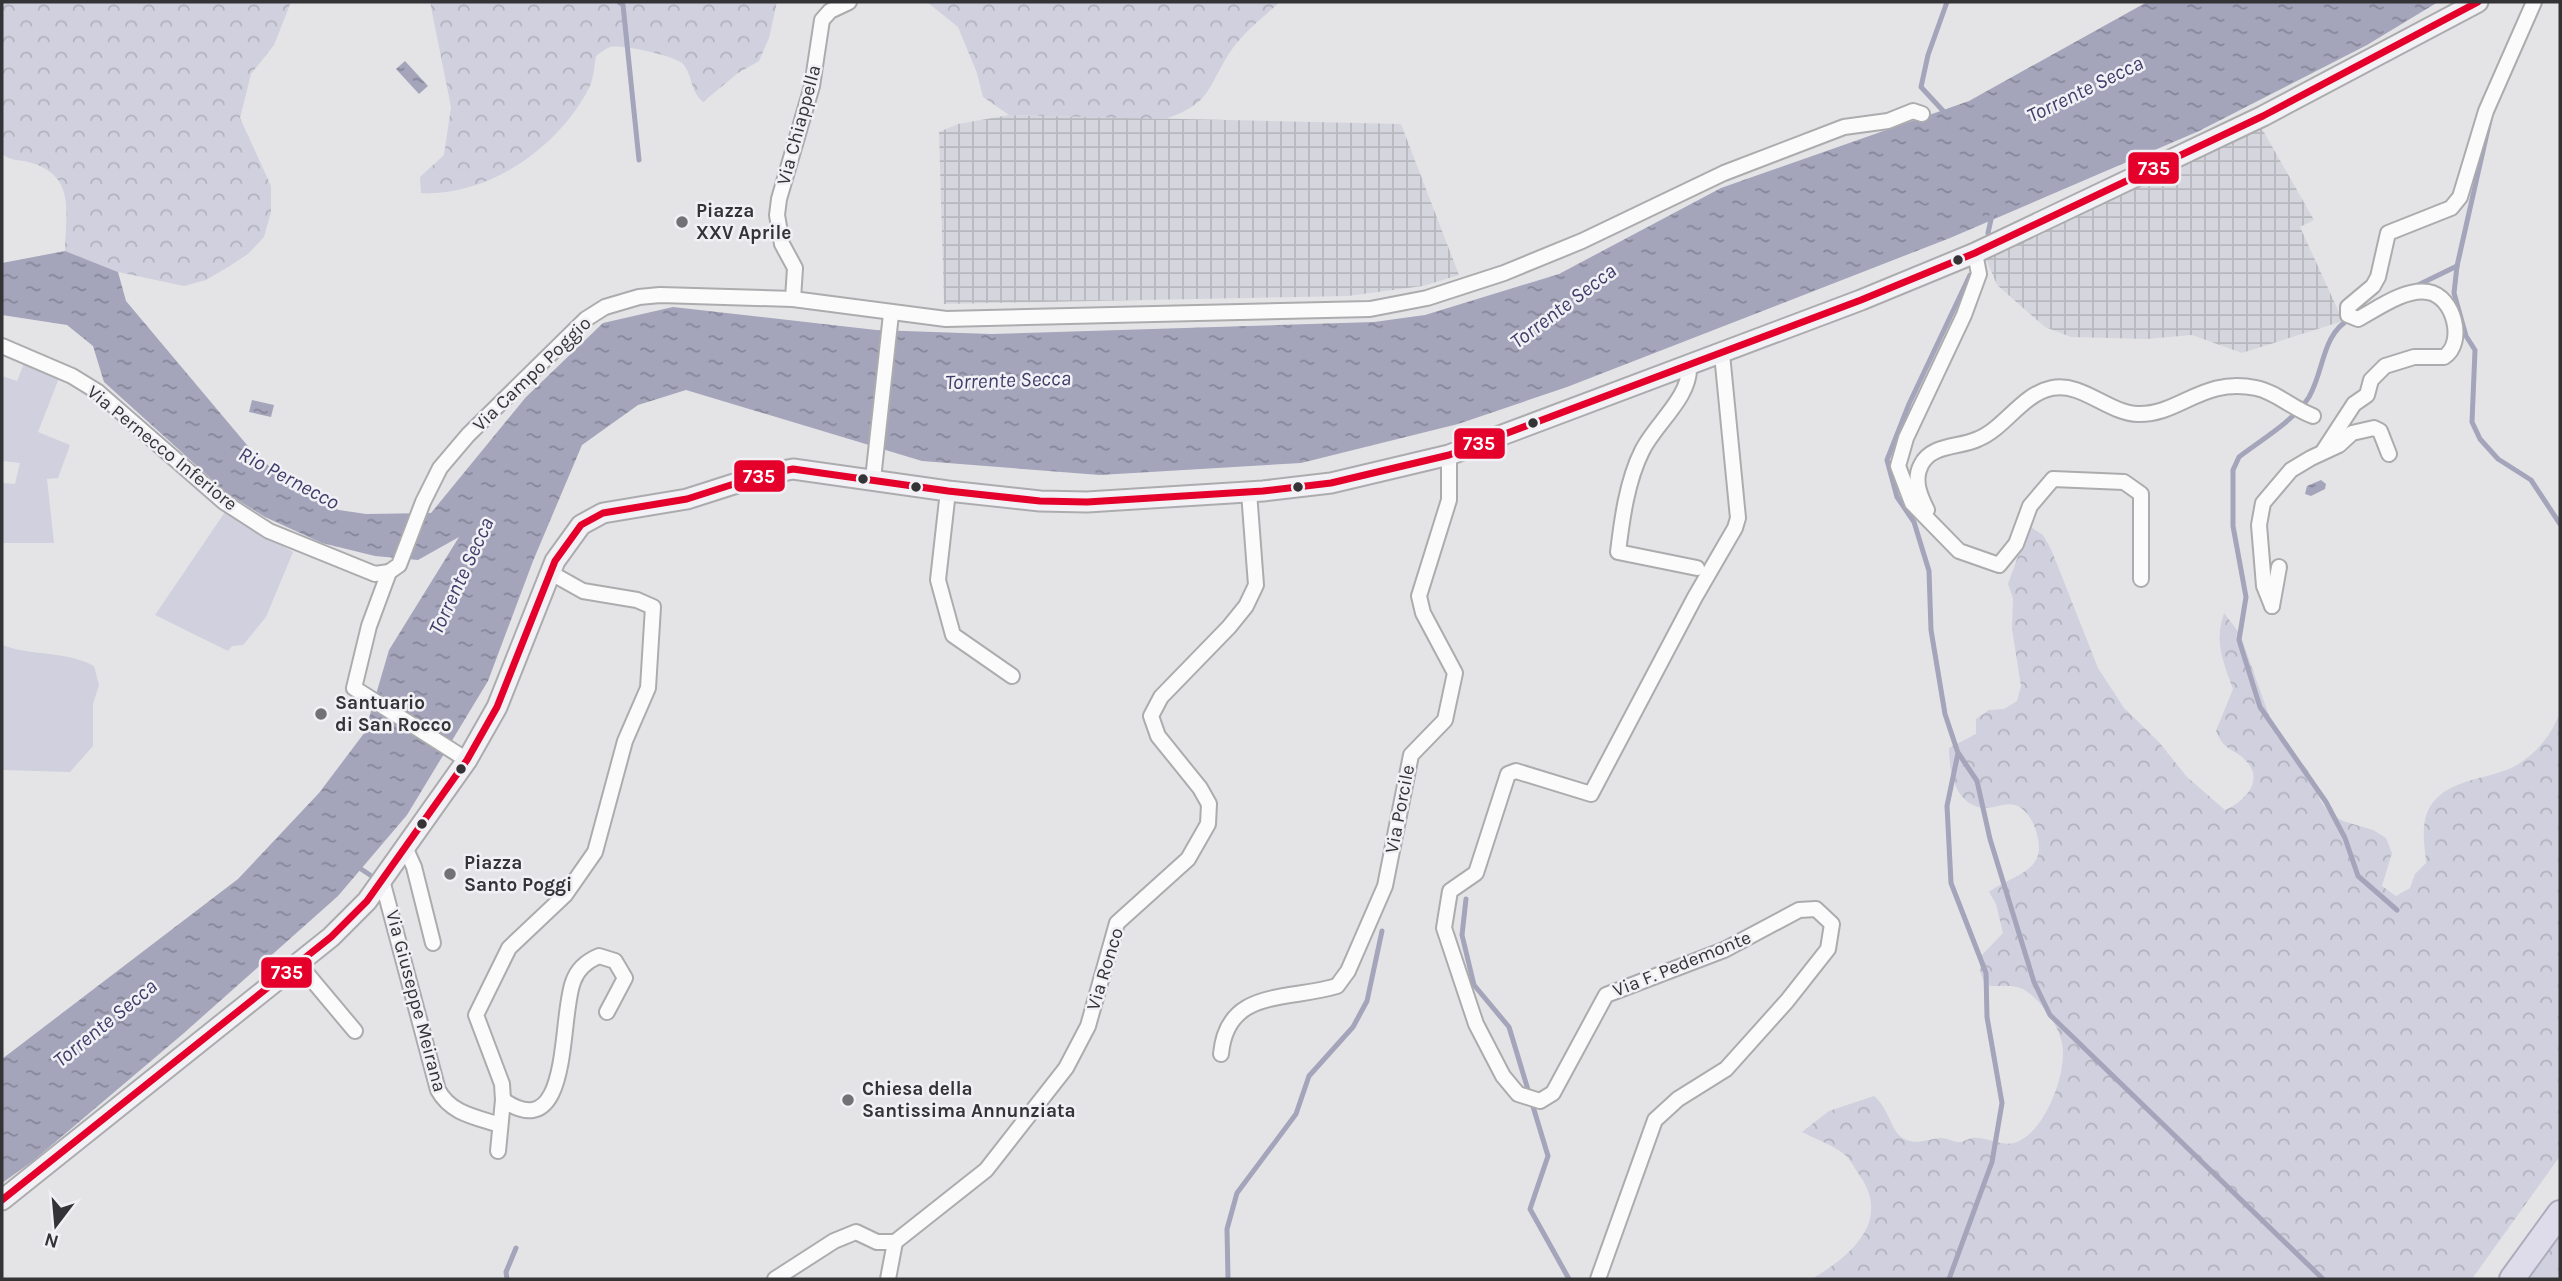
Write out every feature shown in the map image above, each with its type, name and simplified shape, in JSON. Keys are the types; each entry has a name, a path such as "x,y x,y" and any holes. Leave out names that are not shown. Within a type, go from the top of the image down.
{"highway":[{"path":"2512,1279 2560,1213"}],"main road":[{"path":"2,1200 298,963 367,901 497,707 551,573 567,541 581,525 603,513 687,499 762,475 793,469 948,491 1040,501 1087,502 1248,492 1331,483 1449,455 1722,354 1996,244 2263,116 2478,2"}],"street":[{"name":"Via Chiappella","path":"793,299 796,268 782,244 777,215 779,199 813,86 822,20 830,11 849,2"},
{"path":"2324,450 2354,404 2367,395 2371,380 2385,366 2414,356 2444,357 2456,343 2457,329 2445,303 2430,292 2406,296 2358,319 2348,315 2348,307 2373,286 2378,277 2388,233 2451,208 2460,197 2486,111 2534,2"},
{"name":"Via Campo Poggio","path":"463,758 354,688 369,626 440,468 468,435 586,318 605,307 639,297 660,295 793,299 891,318 1370,309 1407,303 1504,273 1582,241 1724,173 1844,127 1888,121 1913,111 1922,114"},
{"path":"1975,253 1979,274 1964,315 1906,438 1899,466 1912,503 1959,551 1998,565 2016,544 2030,506 2053,479 2124,482 2141,494 2141,579"},
{"path":"873,479 891,318"},
{"name":"Via Pernecco Inferiore","path":"2,346 72,376 98,392 224,502 269,531 375,574 394,568"},
{"name":"Via F. Pedemonte","path":"1598,1279 1655,1120 1678,1099 1726,1069 1787,1001 1828,949 1832,924 1816,909 1799,910 1724,950 1606,995 1553,1093 1540,1101 1518,1094 1503,1076 1476,1024 1444,928 1450,891 1476,873 1508,774 1516,771 1591,794 1735,528 1738,518 1722,354"},
{"path":"1689,366 1688,383 1641,452 1624,508 1618,552 1697,568"},
{"path":"1931,522 1920,497 1917,478 1926,458 1937,450 1979,439 2033,397 2051,388 2072,389 2136,414 2157,411 2208,388 2253,387 2313,416"},
{"path":"2279,566 2272,606 2264,586 2260,510 2277,483 2291,470 2324,450 2339,445 2352,433 2374,428 2382,435 2389,454"},
{"name":"Via Porcile","path":"1222,1054 1223,1034 1234,1014 1256,1001 1337,986 1348,971 1365,927 1378,907 1385,886 1410,755 1445,720 1455,673 1423,613 1419,596 1449,500 1449,455"},
{"path":"948,491 938,580 953,635 1013,676"},
{"name":"Via Ronco","path":"895,1242 986,1170 1066,1068 1088,1026 1116,923 1188,859 1208,824 1209,804 1200,788 1158,736 1151,716 1161,697 1246,606 1256,585 1248,492"},
{"path":"498,1151 502,1084 476,1015 509,948 565,895 595,852 625,741 648,688 653,607 637,600 583,592 551,573"},
{"path":"405,847 414,867 433,943"},
{"name":"Via Giuseppe Meirana","path":"382,880 438,1090 445,1103 453,1109 500,1125"},
{"path":"503,1100 528,1112 539,1110 547,1102 556,1087 573,980 583,967 599,956 615,961 625,978 607,1012"},
{"path":"298,963 355,1031"},
{"path":"775,1279 834,1241 856,1232 877,1242 895,1242 888,1279"}],"shaded area":[{"path":"1009,115 1401,124 1459,275 1423,286 1348,296 944,304 939,132 958,124"},
{"path":"2261,127 2314,220 2300,227 2343,321 2242,353 2192,335 2147,339 2071,337 2045,327 1997,285 1986,259"}],"green space":[{"path":"2,2 291,2 274,45 251,74 240,118 271,186 271,212 264,237 248,254 206,280 184,286 118,272 65,251 65,199 56,178 46,169 2,154"},
{"path":"430,2 777,2 769,38 759,61 738,73 703,102 683,64 678,61 636,49 610,47 596,56 591,84 576,110 560,130 540,148 496,177 471,187 421,193 420,177 444,155 451,107"},
{"path":"927,2 1280,2 1235,45 1200,101 1165,119 1009,115 983,97 977,73 958,27"},
{"path":"25,361 59,378 38,432 70,445 58,478 47,479 54,543 2,543 2,483 15,484 20,463 2,461 2,376 17,381"},
{"path":"225,512 293,552 266,617 243,645 232,646 228,651 155,615"},
{"path":"2029,526 2043,535 2051,549 2098,668 2124,708 2158,741 2187,777 2225,810 2244,797 2254,777 2247,762 2223,743 2216,731 2233,689 2220,642 2224,613 2240,634 2276,735 2308,770 2320,800 2329,813 2343,821 2373,830 2386,838 2392,853 2382,886 2396,896 2410,888 2415,874 2426,863 2425,820 2439,796 2451,788 2505,770 2525,760 2543,742 2560,712 2560,1156 2472,1279 1812,1279 1841,1259 1863,1235 1871,1206 1868,1190 1847,1157 1802,1132 1829,1111 1874,1096 1900,1136 1910,1141 1941,1138 1959,1142 1978,1138 2013,1143 2038,1125 2058,1083 2062,1068 2062,1043 2048,1014 2032,995 2021,989 1985,985 1980,971 1981,956 2003,933 1996,904 1989,892 2034,863 2039,843 2035,828 2028,814 2015,805 1983,808 1966,800 1960,794 1952,776 1949,757 1949,748 1976,734 1976,719 1989,710 2004,709 2017,701 2021,686 2012,629 2013,598 2008,584"},
{"path":"2,645 60,655 94,666 99,685 93,704 93,746 70,772 2,770"},
{"path":"2560,1232 2560,1279 2526,1279"}],"water":[{"name":"Torrente Secca","path":"2147,2 2438,2 2367,45 2199,131 1950,238 1567,387 1458,424 1301,463 1100,475 922,461 686,390 638,405 582,445 533,561 488,681 407,815 338,896 184,1033 33,1161 2,1183 2,1059 238,879 319,793 365,732 389,650 459,537 418,560 375,556 322,543 265,517 228,494 104,382 93,346 67,325 2,315 2,263 65,251 118,272 126,301 247,445 295,491 339,510 366,514 431,513 526,397 603,323 673,307 876,330 991,334 1374,322 1425,315 1559,274 1721,188 1969,101"},
{"path":"405,61 428,86 419,94 396,69"},
{"path":"252,400 274,405 271,417 249,412"},
{"path":"2321,480 2326,484 2325,489 2311,496 2305,494 2307,486"}],"waterway":[{"path":"619,2 623,5 639,160"},
{"path":"1946,114 1921,87 1928,55 1947,2"},
{"path":"2490,120 2457,266 2454,293 2466,336 2475,350 2472,422 2480,439 2498,459 2531,480 2560,524"},
{"path":"1988,233 1992,215"},
{"path":"2414,287 2457,266"},
{"path":"1949,1279 1992,1162 2002,1103 1987,1017 1986,973 1951,883 1947,806 1958,753 1945,714 1931,630 1929,571 1914,522 1897,497 1887,460 1909,404 1970,275"},
{"path":"2351,318 2341,325 2329,343 2314,386 2303,406 2239,457 2233,470 2233,526 2246,597 2239,640 2260,707 2326,802 2345,838 2358,876 2397,910"},
{"path":"1959,754 1977,781 1990,839 2034,982 2050,1015 2323,1279"},
{"path":"355,865 370,875"},
{"path":"1466,899 1462,935 1474,985 1509,1027 1548,1156 1530,1209 1569,1279"},
{"path":"1228,1279 1227,1229 1237,1193 1296,1114 1309,1076 1353,1027 1367,1001 1382,931"},
{"path":"507,1279 506,1272 516,1248"}],"transit line":[{"name":"735","path":"2,1200 331,937 367,901 467,760 497,707 555,561 581,525 603,513 687,499 762,475 793,469 948,491 1040,501 1087,502 1263,491 1331,483 1449,455 1861,300 1975,253 2263,116 2478,2"}],"place":[{"name":"Piazza XXV Aprile","path":"682,222"},
{"name":"Santuario di San Rocco","path":"321,714"},
{"name":"Piazza Santo Poggi","path":"450,874"},
{"name":"Chiesa della Santissima Annunziata","path":"848,1100"}],"water label":[{"name":"Rio Pernecco","path":"289,478"}]}
